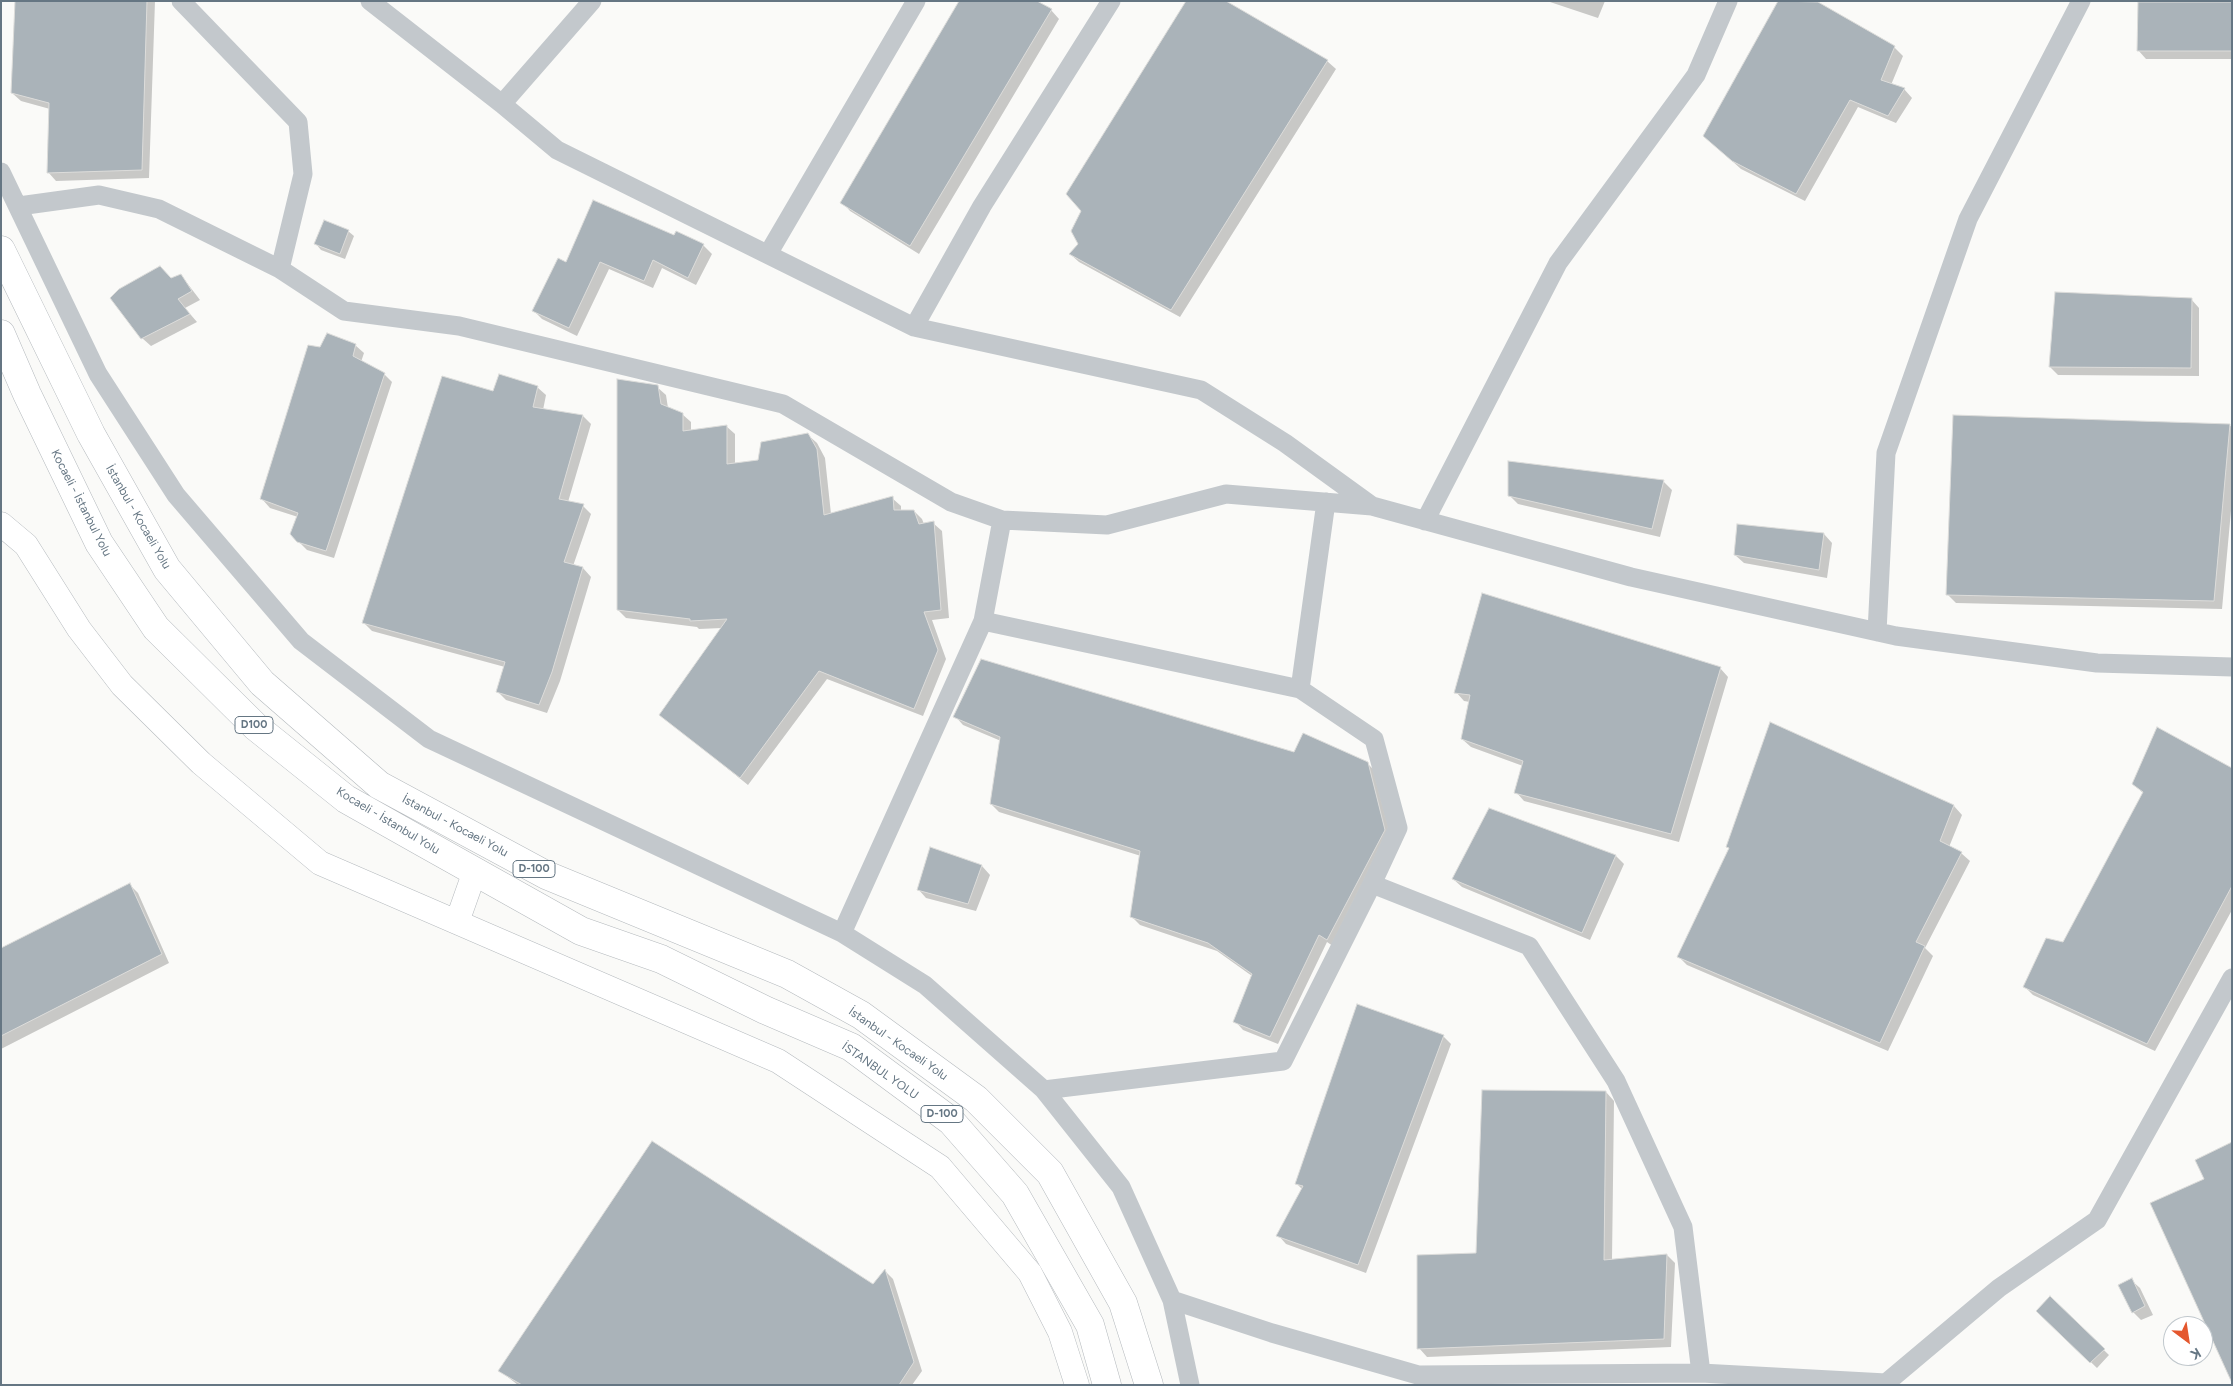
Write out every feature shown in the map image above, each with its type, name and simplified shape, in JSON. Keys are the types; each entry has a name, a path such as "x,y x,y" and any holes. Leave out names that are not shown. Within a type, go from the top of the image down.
{"highway":[{"name":"İstanbul - Kocaeli Yolu","path":"1,250 91,434 167,569 262,683 379,785 546,876 787,974 861,1016 976,1099 1050,1173 1123,1302 1149,1385"},
{"name":"Kocaeli - İstanbul Yolu","path":"1,334 27,394 99,543 156,628 256,727 346,799 581,931 661,959"},
{"path":"1,353 27,394"},
{"name":"İSTANBUL YOLU","path":"661,959 766,1010 850,1047 952,1121 1015,1194 1090,1325 1107,1385"}],"main road":[{"path":"1,524 26,545 79,629 122,685 201,763 320,863 778,1061 940,1167 1030,1273 1060,1332 1077,1385"},
{"path":"458,922 475,871"}],"street":[{"path":"181,1 298,122 304,174 280,269"},
{"path":"370,1 502,104 557,150 914,327 1200,390 1285,443 1372,506"},
{"path":"502,104 592,1"},
{"path":"768,254 916,1"},
{"path":"914,327 982,206 1111,1"},
{"path":"1425,521 1558,263 1696,75 1728,1"},
{"path":"1877,632 1886,453 1968,220 2081,1"},
{"path":"1,172 19,206 98,374 176,495 301,641 429,739 842,933 925,985 1044,1090 1121,1187 1172,1300 1190,1385"},
{"path":"19,206 99,195 159,209 280,269 344,311 459,326 783,404 951,502 1002,520 1107,524 1226,494 1372,506 1631,577 1896,636 2097,662 2232,668"},
{"path":"1300,689 1326,502"},
{"path":"842,933 983,621 1002,520"},
{"path":"983,621 1300,689 1374,739 1398,828 1284,1061 1044,1090"},
{"path":"1372,884 1529,946 1616,1081 1683,1227 1701,1373"},
{"path":"1172,1300 1272,1333 1418,1375 1701,1373 1886,1383 1999,1288 2097,1220 2232,978"}],"building":[{"path":"15,1 147,1 142,170 47,173 49,103 11,93"},
{"path":"959,1 1037,1 1052,9 910,246 840,203"},
{"path":"1186,1 1226,1 1328,60 1171,310 1069,254 1078,244 1071,231 1081,211 1066,194"},
{"path":"1778,1 1818,2 1895,46 1881,80 1905,88 1888,116 1850,100 1796,194 1732,161 1703,136"},
{"path":"2138,2 2232,2 2232,51 2137,51"},
{"path":"593,200 674,235 676,231 704,244 688,278 653,260 644,281 600,262 569,328 532,311 558,258 566,262"},
{"path":"324,220 349,230 340,254 314,244"},
{"path":"160,266 171,278 181,274 192,291 178,299 190,314 141,339 110,298 119,289"},
{"path":"2055,292 2192,298 2191,368 2049,367"},
{"path":"327,333 356,344 353,356 385,373 326,551 297,542 290,534 298,513 260,499 308,345 320,347"},
{"path":"499,374 538,386 533,407 583,415 559,499 584,504 564,562 583,567 552,672 539,705 496,692 505,662 362,623 442,376 493,391"},
{"path":"617,379 658,385 661,404 683,413 683,431 727,425 727,464 758,460 761,442 808,433 817,449 824,515 893,496 894,510 914,510 919,524 934,521 941,610 924,612 938,650 914,709 819,671 740,778 659,715 727,619 690,621 690,619 617,610"},
{"path":"1953,415 2230,424 2214,601 1946,595"},
{"path":"1508,461 1664,480 1652,529 1508,496"},
{"path":"1737,524 1824,533 1819,570 1734,555"},
{"path":"1482,593 1721,667 1671,834 1514,793 1523,761 1461,739 1470,695 1454,693"},
{"path":"981,659 1294,752 1303,733 1368,762 1385,830 1327,940 1319,935 1270,1037 1233,1022 1252,974 1208,943 1130,917 1140,851 990,804 1000,737 953,717"},
{"path":"1770,722 1954,805 1940,841 1962,852 1916,942 1925,946 1880,1043 1677,957 1729,848 1726,847"},
{"path":"2157,727 2232,768 2232,886 2147,1044 2023,987 2046,938 2063,942 2143,792 2132,784"},
{"path":"1489,808 1616,855 1582,933 1452,879"},
{"path":"930,847 982,865 968,904 917,890"},
{"path":"130,883 162,954 1,1036 1,948"},
{"path":"1357,1004 1444,1035 1358,1265 1276,1236 1303,1186 1295,1184"},
{"path":"1482,1090 1606,1091 1604,1260 1667,1254 1664,1339 1417,1349 1417,1255 1476,1253"},
{"path":"652,1141 873,1284 885,1269 914,1362 899,1385 522,1385 498,1371"},
{"path":"2232,1142 2232,1383 2213,1341 2213,1316 2201,1316 2150,1203 2204,1179 2195,1160"},
{"path":"2132,1278 2145,1306 2132,1313 2118,1285"},
{"path":"2050,1296 2105,1349 2090,1363 2036,1311"}]}
